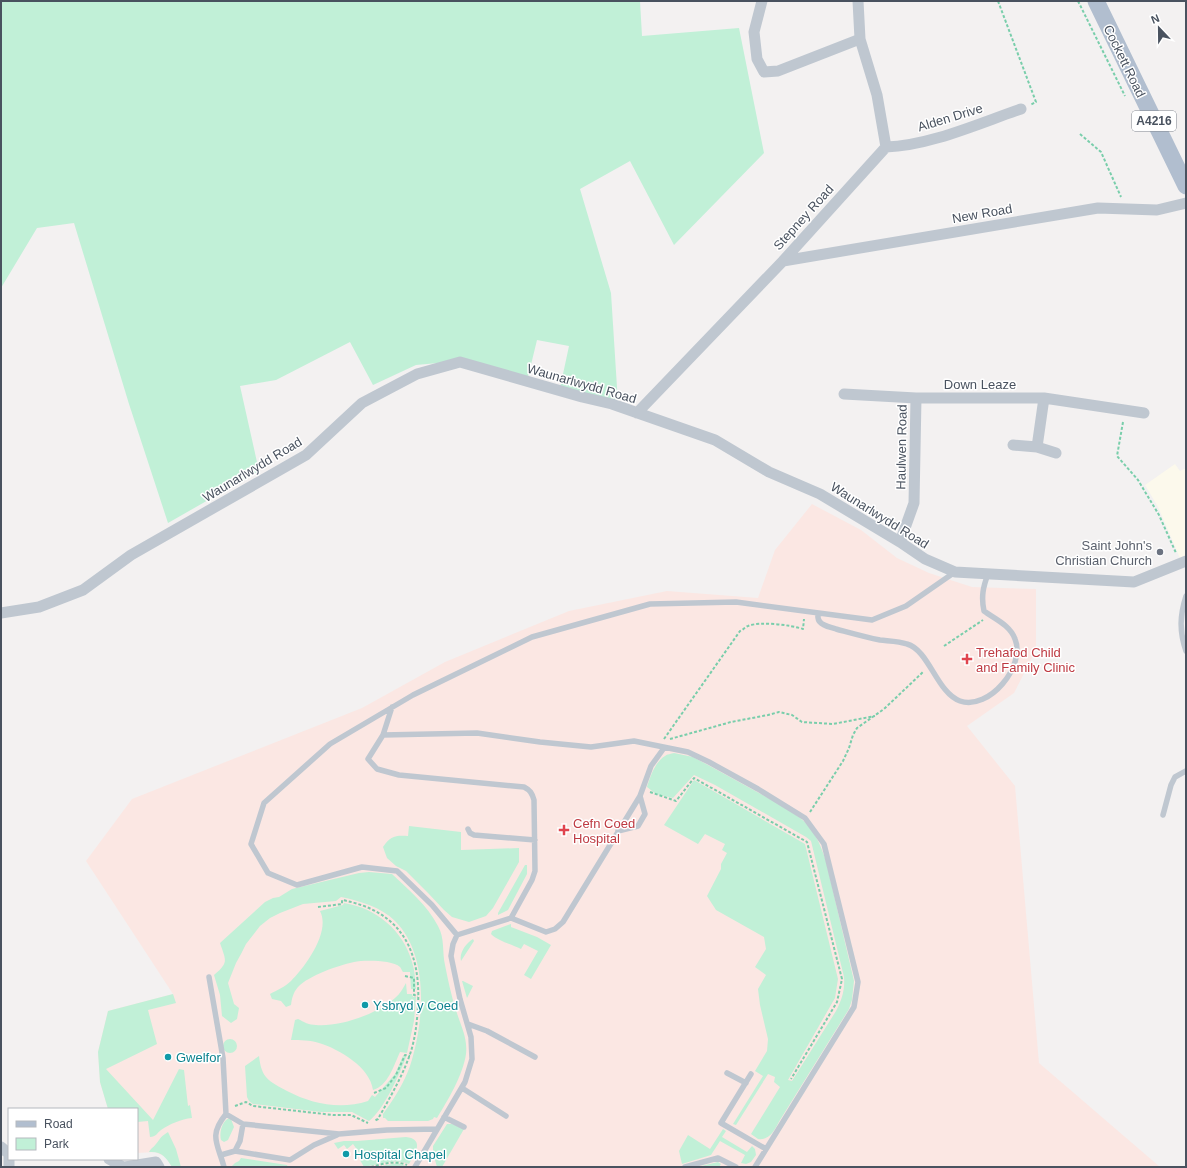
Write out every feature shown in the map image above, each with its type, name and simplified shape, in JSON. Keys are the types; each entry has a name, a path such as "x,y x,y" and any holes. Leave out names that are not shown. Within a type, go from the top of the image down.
{"main road":[{"name":"Cockett Road","path":"1096,1 1186,186"}],"street":[{"path":"762,1 754,32 757,59 764,72 778,72 860,39"},
{"path":"858,1 860,39 877,95 886,147"},
{"name":"Alden Drive","path":"886,147 897,147 938,137 1021,108"},
{"name":"Stepney Road","path":"637,413 783,261 886,147"},
{"name":"New Road","path":"783,261 1098,208 1157,210 1186,203"},
{"name":"Waunarlwydd Road","path":"1,613 39,607 83,590 131,555 306,455 362,403 417,374 460,362 582,397 612,404 715,440 769,472 820,494 900,542 925,559 955,572 1134,582 1183,562"},
{"name":"Haulwen Road","path":"844,394 916,398 914,503 900,542"},
{"name":"Down Leaze","path":"916,398 1044,398 1144,413"},
{"path":"1037,447 1044,398"},
{"path":"1013,445 1037,447 1056,453"},
{"path":"110,1160 124,1167 156,1162 159,1167"}],"lane":[{"path":"457,935 432,906 397,871 362,868 297,885 268,873 251,844 264,803 330,744 413,695 532,637 650,604 736,602 872,620 906,606 955,572"},
{"path":"818,613 818,619 826,626 858,636 908,644 918,648 929,666 950,694 960,701 979,701 991,695 1001,686 1008,677 1018,651 1015,639 1009,629 984,611 982,593 988,574"},
{"path":"1186,596 1181,612 1181,629 1182,640 1186,650"},
{"path":"392,707 383,735 368,758 377,769 400,775 524,787 529,789 534,800 535,871 532,880 511,918"},
{"path":"383,735 477,733 540,742 591,747 634,741 688,752 710,762 805,818 824,844 858,982 854,1007 755,1167"},
{"path":"412,1166 462,1088 469,1073 472,1059 471,1038 460,999 451,956 453,944 457,935 511,918 546,932 555,929 563,922 640,796 651,766 664,748"},
{"path":"1163,815 1171,785 1176,777 1186,771"},
{"path":"618,831 638,826 645,814 640,796"},
{"path":"468,829 470,833 474,835 535,840"},
{"path":"209,977 223,1058 226,1114 219,1123 216,1135 217,1148 221,1155 224,1167"},
{"path":"468,1024 487,1031 535,1057"},
{"path":"727,1073 746,1083"},
{"path":"751,1074 721,1123 766,1149"},
{"path":"462,1088 506,1116"},
{"path":"226,1114 243,1124 339,1134 387,1130 437,1129"},
{"path":"444,1117 464,1128"},
{"path":"234,1151 240,1141 243,1124"},
{"path":"221,1155 234,1151 290,1160 314,1145 339,1134"},
{"path":"685,1167 718,1158 736,1167"}],"path":[{"path":"998,1 1036,102 1021,108"},
{"path":"1080,134 1101,152 1127,209"},
{"path":"1125,410 1117,456 1138,480 1159,515 1183,562"},
{"path":"944,646 984,619 988,614"},
{"path":"803,629 784,625 764,624 749,626 740,632 663,741 731,722 779,712 792,715 802,722 833,724 875,716"},
{"path":"805,818 824,792 843,761 857,728 875,716 929,666"},
{"path":"642,789 676,801 694,778 807,842 842,979 837,1002 791,1079"},
{"path":"234,1107 246,1102 252,1106 267,1108 333,1115 351,1115 370,1124 378,1119 388,1102 410,1056 418,1020 418,982 414,959 410,947 403,935 393,923 381,914 353,902 342,900 342,904 318,907"},
{"path":"405,976 414,978 414,995 418,996"},
{"path":"374,1093 386,1088 396,1074 405,1055 410,1056"},
{"path":"371,1167 395,1162 401,1162 412,1166"}],"shaded area":[{"path":"1175,464 1180,471 1186,468 1186,561 1182,563 1158,507 1145,485"},
{"name":"Cefn Coed Hospital","path":"812,504 861,530 897,558 929,573 972,587 1036,589 1036,650 1014,693 967,726 1015,786 1039,1063 1160,1167 172,1167 166,1157 155,1152 138,1153 138,1108 108,1108 100,1082 98,1052 108,1011 173,994 86,861 132,799 362,708 445,662 569,611 667,591 758,598 775,550"}],"green space":[{"path":"1,1 640,1 642,36 739,28 764,153 674,245 630,161 580,189 611,293 618,403 560,388 569,346 537,340 528,377 460,361 416,365 373,385 350,342 276,380 240,386 259,471 168,523 129,404 74,223 37,228 1,288"},
{"path":"674,753 693,757 777,803 799,817 813,831 826,861 854,981 852,1000 849,1009 774,1130 769,1136 762,1139 758,1139 751,1134 780,1087 774,1082 775,1077 768,1074 736,1125 733,1124 763,1076 755,1071 767,1051 768,1039 758,989 766,975 755,967 766,949 764,937 716,910 707,896 721,869 721,864 727,853 722,850 725,844 705,834 698,844 664,825 694,780 805,844 838,979 835,998 788,1080 792,1081 836,1011 843,994 844,977 811,841 715,785 694,775 673,798 656,794 647,787 651,774 661,759"},
{"path":"409,826 461,832 461,850 519,848 519,862 493,908 486,916 469,922 452,917 406,871 396,866 387,858 383,847 391,838 408,836"},
{"path":"525,865 527,865 527,874 508,910 498,915 498,913"},
{"path":"369,872 392,874 429,911 442,935 447,976 454,1004 465,1037 466,1054 462,1070 446,1103 437,1118 434,1117 428,1121 388,1121 383,1118 383,1114 405,1079 410,1066 415,1049 421,1010 421,990 419,971 414,952 406,936 395,921 377,908 341,897 336,901 303,904 270,918 260,926 246,944 228,983 234,1004 239,1008 237,1019 231,1023 222,1016 220,995 214,975 222,967 225,961 220,943 265,902 273,898 279,897 292,889"},
{"path":"344,903 367,910 377,915 387,922 395,931 408,950 412,962 416,989 411,989 410,972 403,972 400,967 391,963 364,961 340,966 309,979 296,989 291,1005 286,1007 281,1001 272,999 270,994 284,987 297,975 315,949 322,929 320,911 343,905"},
{"path":"511,924 511,927 537,937 551,945 531,979 524,975 538,951 524,944 521,949 501,941 491,934 492,931"},
{"path":"473,939 474,941 461,961 461,955 464,948"},
{"path":"462,981 473,986 467,998"},
{"path":"406,983 407,994 412,994 413,997 416,997 414,1021 407,1053 400,1052 387,1080 378,1088 373,1090 371,1082 366,1074 344,1054 316,1042 291,1040 295,1020 298,1019 316,1025 347,1022 368,1014 387,1004 398,995"},
{"path":"173,994 176,1003 148,1010 157,1044 106,1069 153,1120 179,1069 184,1070 188,1106 190,1105 192,1118 184,1119 172,1124 161,1130 155,1136 150,1137 148,1121 138,1122 138,1108 108,1108 100,1082 98,1052 108,1011"},
{"path":"227,1039 233,1039 237,1043 237,1049 233,1053 227,1053 223,1049 223,1043"},
{"path":"259,1056 263,1072 273,1083 297,1096 316,1102 337,1105 358,1104 368,1101 372,1095 375,1097 395,1074 403,1056 406,1057 400,1073 385,1101 369,1121 352,1112 321,1112 253,1104 247,1097 245,1066"},
{"path":"229,1118 231,1119 234,1127 228,1140 224,1142 220,1137 221,1131 223,1124"},
{"path":"447,1124 452,1124 464,1129 442,1167 437,1167 433,1153 433,1146"},
{"path":"723,1129 726,1131 722,1137 747,1152 752,1146 755,1149 756,1155 751,1162 746,1164 741,1163 745,1155 720,1141 711,1155 682,1164 679,1151 688,1135 710,1149"},
{"path":"168,1132 176,1149 181,1167 172,1167 163,1155 149,1152"},
{"path":"406,1137 412,1138 417,1144 416,1152 409,1164 404,1162 393,1162 364,1167 360,1160 363,1158 353,1144 347,1149 344,1145 338,1149 334,1143 344,1141"},
{"path":"241,1158 287,1165 288,1167 231,1167"},
{"path":"718,1162 721,1164 719,1167 697,1167"},
{"path":"398,1163 408,1167 376,1167"}],"place":[{"name":"Saint John's Christian Church","path":"1160,552"},
{"name":"Trehafod Child and Family Clinic","path":"967,659"},
{"name":"Cefn Coed Hospital","path":"564,830"},
{"name":"Ysbryd y Coed","path":"365,1005"},
{"name":"Gwelfor","path":"168,1057"},
{"name":"Hospital Chapel","path":"346,1154"}]}
